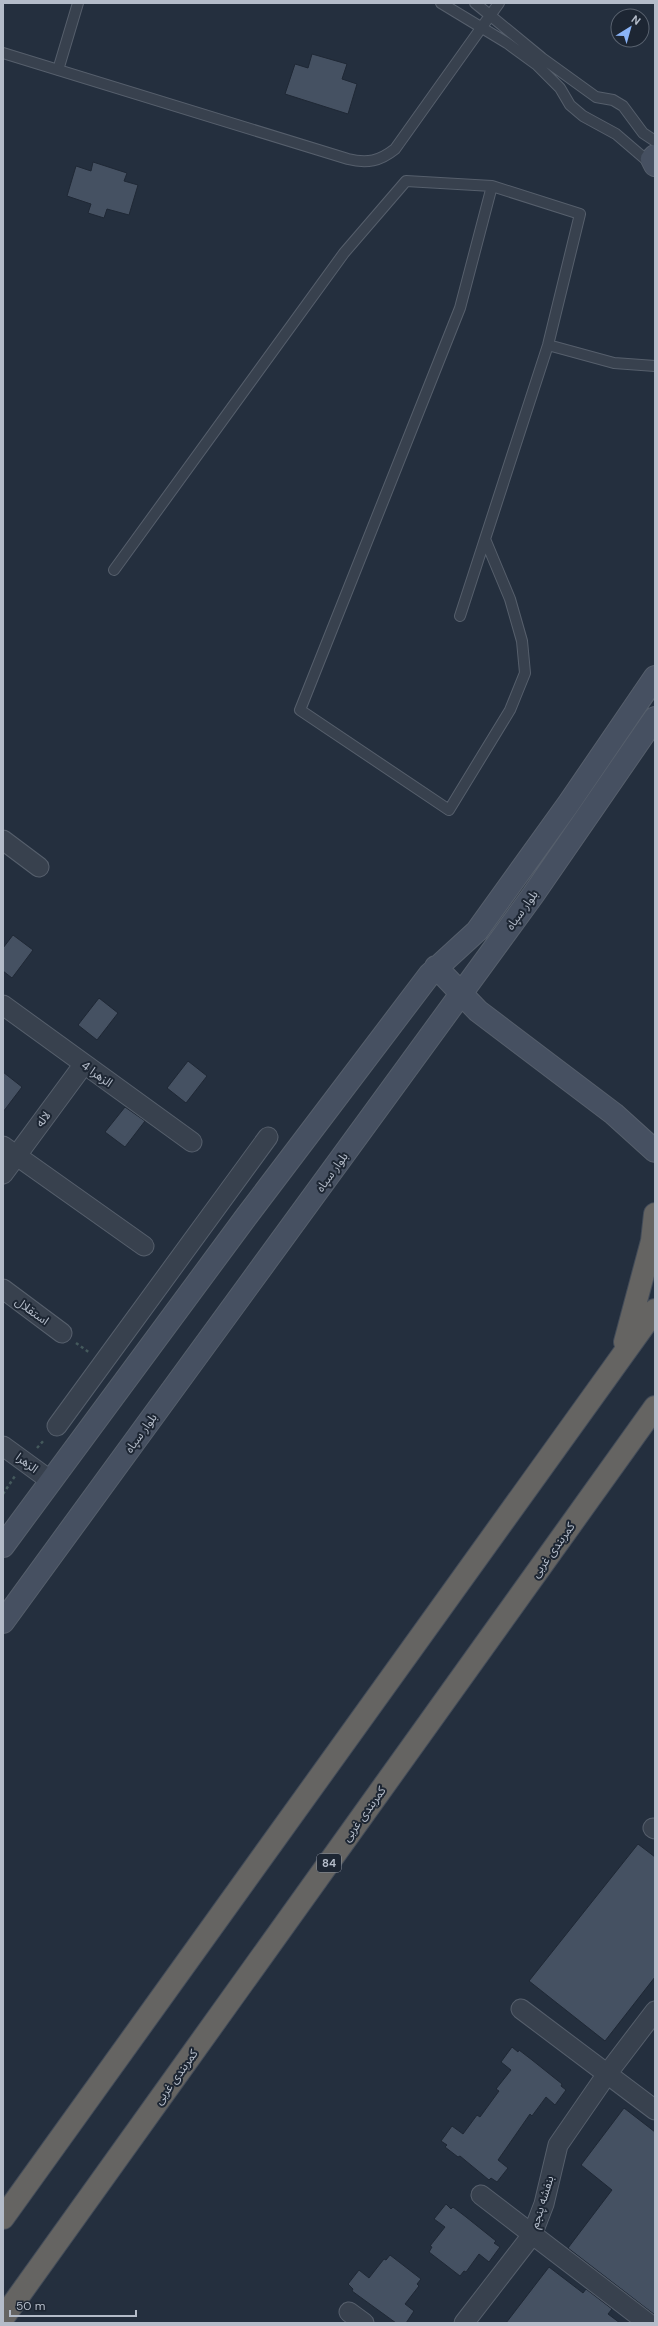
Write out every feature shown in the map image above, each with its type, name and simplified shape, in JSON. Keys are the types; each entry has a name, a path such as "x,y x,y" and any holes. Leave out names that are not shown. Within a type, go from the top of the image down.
{"highway":[{"path":"620,1358 650,1248 655,1214"},
{"path":"3,2218 655,1310"},
{"name":"کمربندی غربی","path":"3,2318 655,1407"}],"main road":[{"path":"655,156 652,159 655,166"},
{"name":"بلوار سپاه","path":"3,1546 436,966 477,931 569,803 655,677"},
{"name":"بلوار سپاه","path":"3,1622 462,994 533,895 655,718"},
{"path":"436,966 478,1011 614,1114 655,1151"}],"street":[{"path":"3,840 39,867"},
{"name":"الزهرا 4","path":"3,1005 192,1142"},
{"name":"لاله","path":"3,1174 10,1151 84,1064"},
{"path":"57,1426 268,1137"},
{"path":"10,1151 144,1246"},
{"name":"استقلال","path":"3,1289 62,1333"},
{"path":"141,1311 163,1330"},
{"name":"الزهرا","path":"3,1446 51,1481"},
{"path":"521,2009 655,2110"},
{"name":"بنفشه پنجم","path":"464,2323 532,2235 544,2204 558,2145 607,2074 655,2011"},
{"path":"481,2195 648,2323"},
{"path":"349,2312 364,2323"}],"lane":[{"path":"58,70 78,3"},
{"path":"441,3 507,42 537,65 560,88 570,105 583,116 616,134 655,166"},
{"path":"475,3 542,58 596,97 613,100 623,106 643,134 655,141"},
{"path":"3,53 348,159 361,162 373,162 385,157 395,149 499,3"},
{"path":"114,570 344,253 406,181 492,186 580,214 548,345 460,616"},
{"path":"485,539 510,599 522,641 525,673 510,710 449,810 300,710 460,308 492,186"},
{"path":"548,345 614,363 655,366"}],"building":[{"path":"312,54 347,64 342,79 357,84 348,114 285,94 295,64 308,68"},
{"path":"93,162 127,173 124,181 138,185 129,215 107,209 104,218 88,213 91,204 67,196 76,166 91,171"},
{"path":"13,935 33,950 12,978 3,971 3,948"},
{"path":"99,998 118,1013 97,1040 78,1025"},
{"path":"188,1061 207,1076 186,1103 167,1088"},
{"path":"3,1072 22,1087 3,1112"},
{"path":"125,1107 145,1121 125,1147 105,1132"},
{"path":"638,1844 655,1857 655,1977 605,2041 529,1981"},
{"path":"512,2047 518,2052 519,2050 532,2060 562,2084 561,2086 566,2090 555,2105 546,2097 532,2116 530,2114 498,2160 508,2168 497,2182 491,2178 489,2180 460,2156 458,2157 445,2147 447,2145 441,2141 452,2126 463,2134 477,2115 480,2117 499,2091 496,2089 511,2070 501,2062"},
{"path":"624,2108 655,2132 655,2315 568,2248 612,2190 581,2165"},
{"path":"446,2204 451,2209 453,2207 466,2217 496,2241 494,2243 500,2247 489,2262 479,2254 466,2272 464,2271 460,2276 429,2252 432,2247 430,2246 445,2227 434,2219"},
{"path":"390,2255 421,2279 417,2284 419,2286 405,2304 414,2311 406,2323 396,2323 352,2291 353,2289 348,2284 359,2270 369,2278 384,2259 386,2260"},
{"path":"549,2267 583,2293 586,2289 612,2309 608,2314 620,2323 506,2323"}]}
